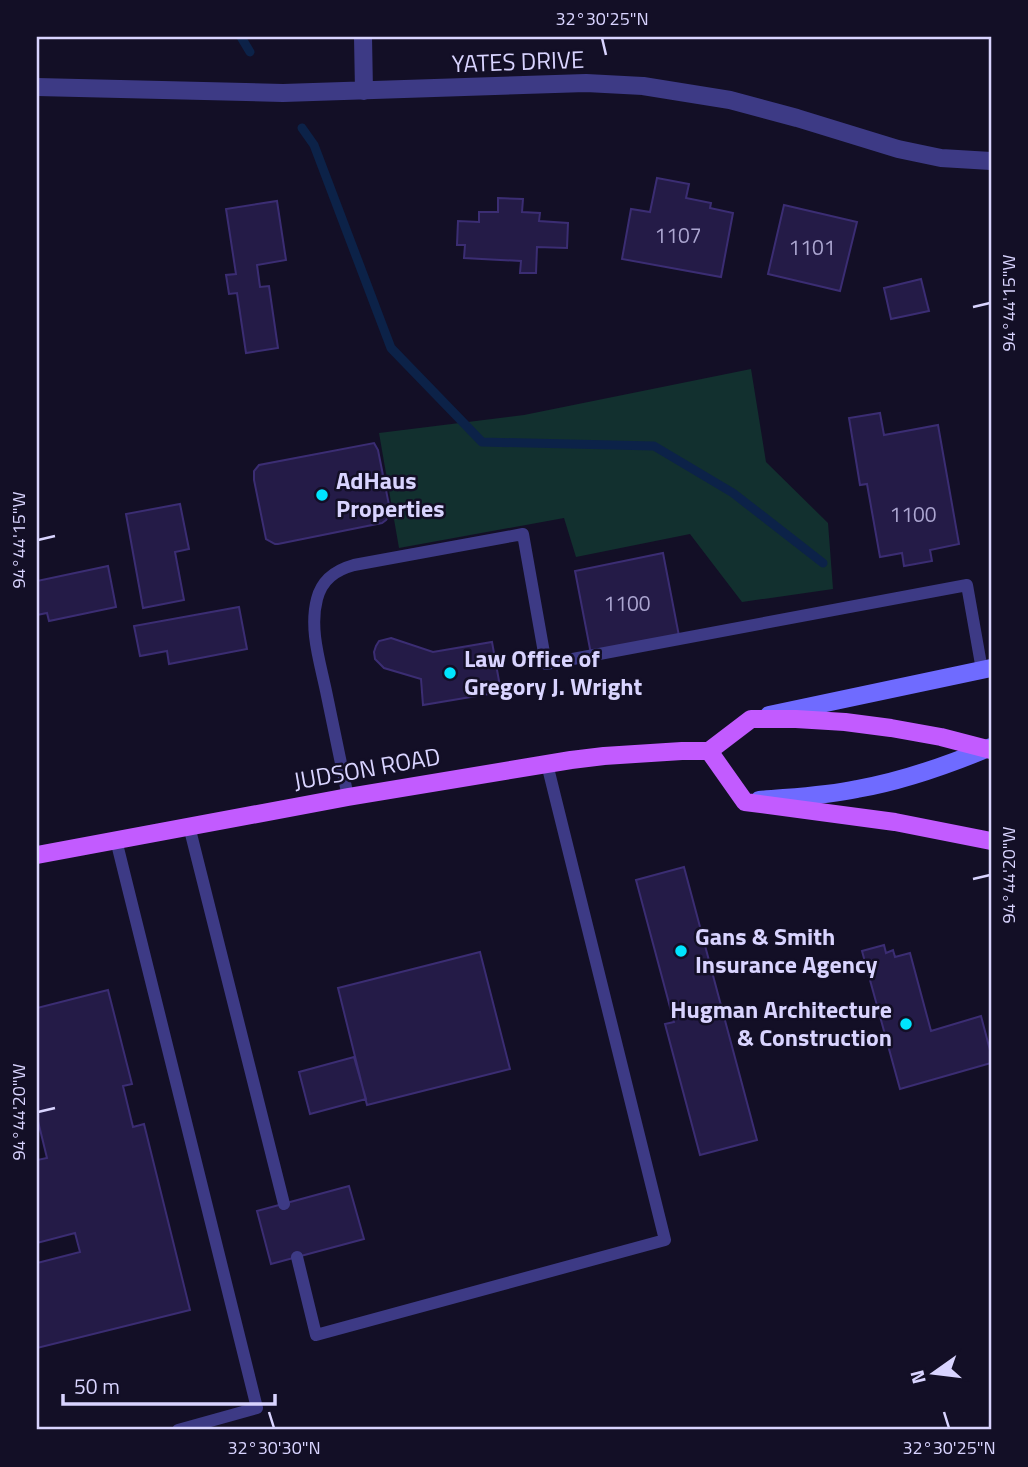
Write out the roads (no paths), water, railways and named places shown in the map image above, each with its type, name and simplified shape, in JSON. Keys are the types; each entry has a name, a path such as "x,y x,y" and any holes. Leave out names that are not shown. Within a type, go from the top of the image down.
{"main road":[{"path":"990,749 915,732 845,722 751,719 709,751 746,802 895,822 991,841"},
{"name":"JUDSON ROAD","path":"37,855 348,797 547,764 604,756 709,751"}],"street":[{"path":"363,37 364,91"},
{"name":"YATES DRIVE","path":"37,87 283,93 586,83 643,86 730,100 898,149 941,158 991,161"},
{"path":"751,719 986,669"},
{"path":"746,802 831,794 873,786 941,767 990,749"}],"lane":[{"path":"348,797 316,642 315,610 322,585 340,569 354,565 523,534 546,664 967,585 986,669"},
{"path":"297,1257 316,1335 665,1240 547,764"},
{"path":"189,826 284,1204"},
{"path":"116,840 257,1408 178,1430"}],"waterway":[{"path":"241,37 250,52"},
{"path":"302,128 314,145 391,348 482,442 654,446 733,493 823,563"}],"place":[{"name":"AdHaus Properties","path":"322,495"},
{"name":"Law Office of Gregory J. Wright","path":"450,673"},
{"name":"Gans & Smith Insurance Agency","path":"681,951"},
{"name":"Hugman Architecture & Construction","path":"906,1024"}]}
